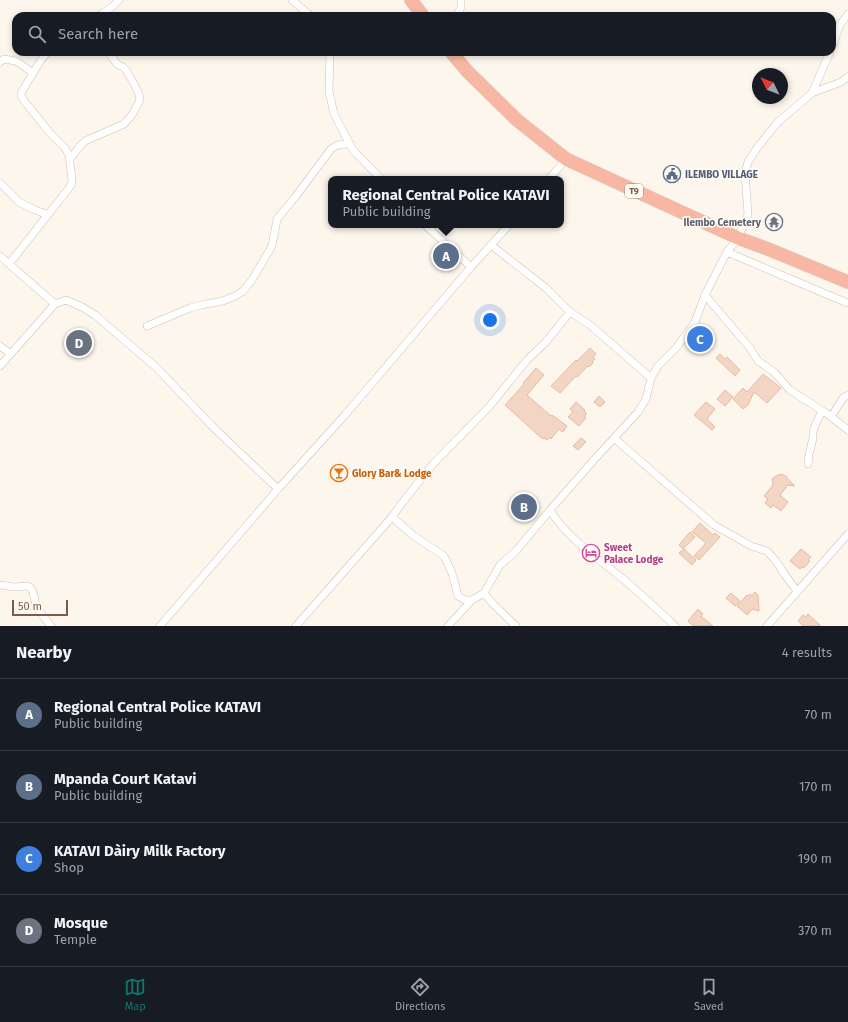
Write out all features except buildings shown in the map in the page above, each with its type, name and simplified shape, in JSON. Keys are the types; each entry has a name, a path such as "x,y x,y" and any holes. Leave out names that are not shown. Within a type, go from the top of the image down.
{"highway":[{"path":"411,0 420,12"},
{"name":"T9","path":"454,56 468,72 517,120 566,159 738,238 848,282"}],"street":[{"path":"104,12 119,0"},
{"path":"292,0 306,12"},
{"path":"459,12 461,7 461,0"},
{"path":"836,36 840,25 848,14"},
{"path":"9,264 71,185 72,175 69,155 65,148 50,133 22,98 21,94 44,56"},
{"path":"70,159 85,141 124,124 139,102 140,98 133,82 123,67 118,64 111,56"},
{"path":"330,56 329,90 334,114 353,150 378,176"},
{"path":"812,93 828,56"},
{"path":"0,62 4,59 16,61 33,73"},
{"path":"448,626 472,600 484,593 500,565 516,551 550,510 638,412 646,399 651,378 658,366 676,348 695,322 705,295 727,252 738,238 748,215 745,172 748,162 757,148 778,122 812,93 841,82 848,77"},
{"path":"147,326 190,308 223,301 243,292 252,280 272,246 277,219 331,150 340,143 350,144"},
{"path":"552,176 566,159"},
{"path":"0,183 24,206 48,215"},
{"path":"0,194 9,192"},
{"path":"428,228 471,267"},
{"path":"160,626 506,228"},
{"path":"491,245 546,288 570,312 590,325 651,378"},
{"path":"727,252 848,303"},
{"path":"0,256 56,304"},
{"path":"705,295 750,348 758,361 774,372 790,390 848,430"},
{"path":"0,366 56,304 66,300 82,307 95,315 157,368 211,426 278,489"},
{"path":"296,626 392,517 433,464 488,407 528,360 546,342 570,312"},
{"path":"0,346 11,354"},
{"path":"831,417 843,398 848,395"},
{"path":"808,464 814,428 822,411"},
{"path":"614,438 714,525 751,546 767,551 776,561 797,592"},
{"path":"550,510 561,526 675,626"},
{"path":"392,517 411,533 444,556 452,573 458,596 465,600 472,600"},
{"path":"767,626 848,534"},
{"path":"0,585 30,587 38,610 51,626"},
{"path":"484,593 516,626"}],"place":[{"name":"ILEMBO VILLAGE","path":"672,174"},
{"name":"Ilembo Cemetery","path":"774,222"},
{"name":"Regional Central Police KATAVI","path":"446,256"},
{"name":"KATAVI Dàiry Milk Factory","path":"700,339"},
{"name":"Mosque","path":"79,343"},
{"name":"Glory Bar& Lodge","path":"339,473"},
{"name":"Mpanda Court Katavi","path":"524,507"},
{"name":"Sweet Palace Lodge","path":"591,553"}]}
